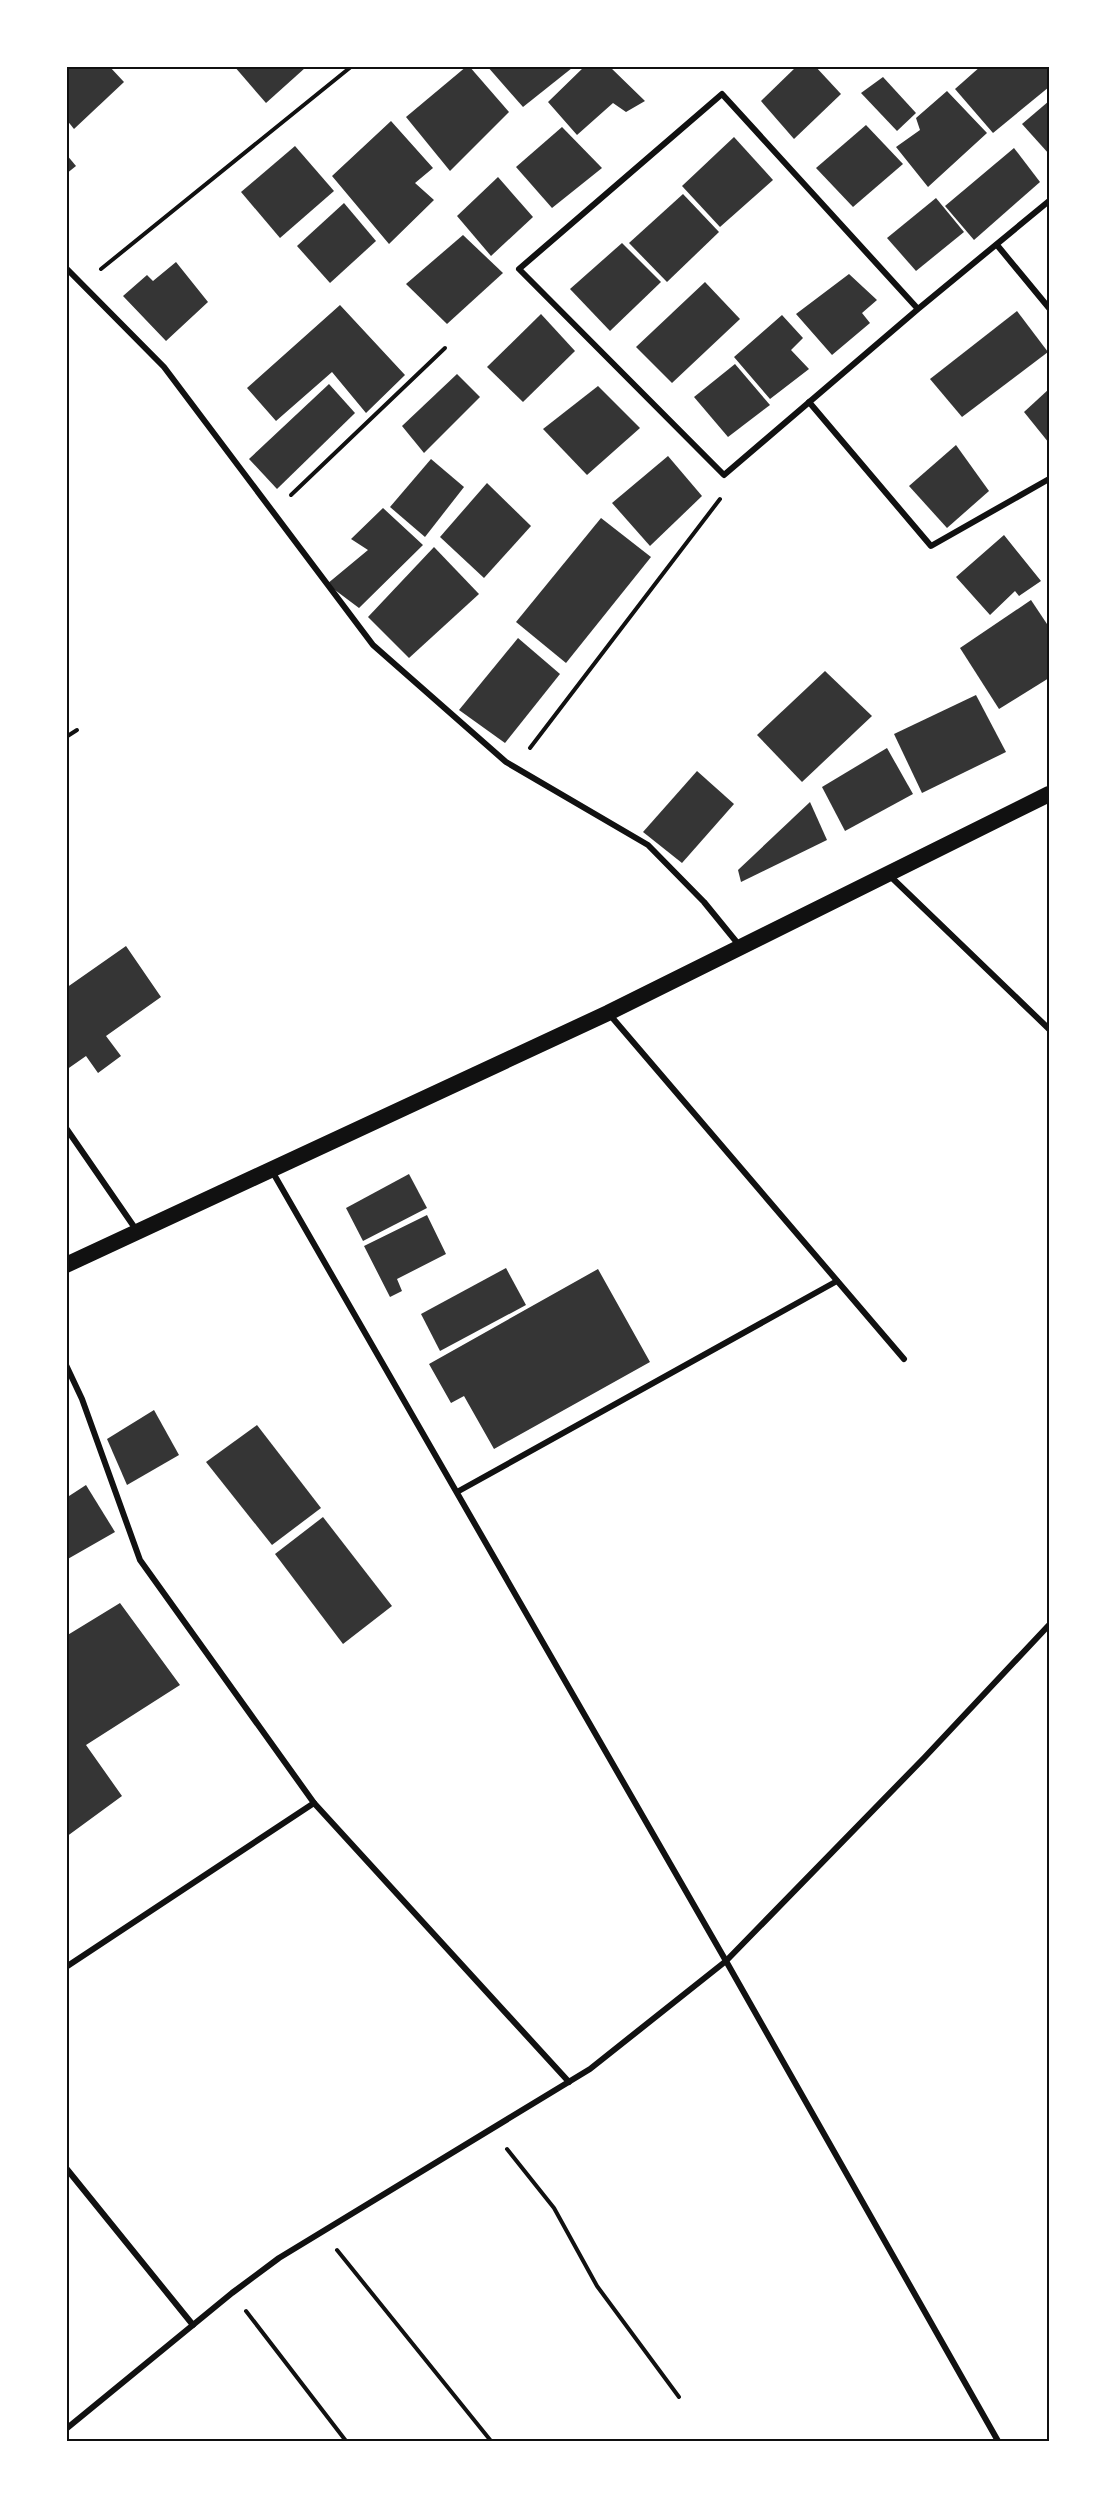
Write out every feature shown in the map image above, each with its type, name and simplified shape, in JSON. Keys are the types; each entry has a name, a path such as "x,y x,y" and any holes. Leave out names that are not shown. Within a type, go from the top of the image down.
{"highway":[{"path":"66,1265 608,1013 1049,794"}],"street":[{"path":"918,309 722,94 519,269 724,475 918,309 1049,201"},
{"path":"997,245 1049,308"},
{"path":"66,268 164,367 373,645 515,768 648,845 704,903 742,948"},
{"path":"809,402 931,546 1049,479"},
{"path":"888,874 1049,1029"},
{"path":"608,1013 904,1359"},
{"path":"66,1128 137,1232"},
{"path":"271,1170 726,1961 997,2440"},
{"path":"457,1492 837,1281"},
{"path":"66,1365 82,1399 140,1560 314,1803 569,2082"},
{"path":"66,2429 279,2258 590,2069 726,1961 924,1758 1049,1625"},
{"path":"66,1967 314,1803"},
{"path":"66,2168 193,2325"}],"path":[{"path":"82,284 352,66"},
{"path":"273,512 445,348"},
{"path":"515,768 719,503 724,475"},
{"path":"66,737 77,730"},
{"path":"491,2128 554,2208 597,2286 679,2397"},
{"path":"321,2231 491,2441"},
{"path":"232,2294 346,2441"}],"building":[{"path":"66,66 109,66 124,82 74,129 66,119"},
{"path":"234,66 304,66 305,68 266,103"},
{"path":"467,66 509,112 450,171 406,117"},
{"path":"487,66 570,66 572,68 523,107"},
{"path":"585,66 609,66 645,101 626,112 613,103 577,135 548,102"},
{"path":"797,66 815,66 841,94 794,139 761,101"},
{"path":"981,66 1049,66 1049,87 993,133 955,89"},
{"path":"883,77 916,113 897,131 861,93"},
{"path":"947,91 987,133 928,187 896,147 920,130 916,118"},
{"path":"1049,101 1049,154 1022,124"},
{"path":"391,121 433,168 415,183 434,200 389,244 332,176"},
{"path":"866,125 903,164 853,207 816,168"},
{"path":"562,127 602,168 552,208 516,167"},
{"path":"734,137 773,180 720,227 682,186"},
{"path":"295,146 334,191 280,238 241,192"},
{"path":"1014,148 1040,182 974,240 945,206"},
{"path":"66,154 76,166 66,174"},
{"path":"498,177 533,217 491,256 457,216"},
{"path":"683,194 719,232 667,282 629,243"},
{"path":"936,198 964,232 916,271 887,238"},
{"path":"344,203 376,241 330,283 297,246"},
{"path":"463,235 503,273 447,324 406,284"},
{"path":"622,243 661,282 610,331 570,289"},
{"path":"176,262 208,302 166,341 123,296 147,275 153,281"},
{"path":"849,274 877,300 862,313 870,323 832,355 796,314"},
{"path":"705,282 740,319 672,383 636,347"},
{"path":"340,305 405,375 366,413 332,372 276,421 247,388"},
{"path":"1017,311 1048,352 962,417 930,379"},
{"path":"541,314 575,351 523,402 487,367"},
{"path":"782,315 803,338 791,350 809,369 770,399 734,357"},
{"path":"735,364 770,405 728,437 694,397"},
{"path":"457,374 480,397 424,453 402,426"},
{"path":"329,384 355,413 277,489 249,459"},
{"path":"598,386 640,428 587,475 543,429"},
{"path":"1049,389 1049,443 1024,412"},
{"path":"956,445 989,491 947,528 909,486"},
{"path":"668,456 702,496 650,546 612,503"},
{"path":"431,459 464,487 425,537 390,507"},
{"path":"487,483 531,526 484,578 440,537"},
{"path":"383,508 423,545 359,608 327,584 368,550 351,539"},
{"path":"601,518 651,557 566,663 516,622"},
{"path":"1004,535 1041,581 1019,596 1015,591 990,615 956,577"},
{"path":"434,547 479,594 409,658 368,617"},
{"path":"1031,600 1049,627 1049,678 999,709 960,648"},
{"path":"518,638 560,674 505,743 459,710"},
{"path":"825,671 872,716 802,782 757,735"},
{"path":"976,695 1006,752 922,793 894,734"},
{"path":"887,748 913,794 845,831 822,787"},
{"path":"697,771 734,804 682,863 643,832"},
{"path":"810,802 827,840 741,882 738,870"},
{"path":"126,946 161,997 106,1036 121,1056 98,1073 86,1056 66,1070 66,988"},
{"path":"409,1174 427,1208 363,1241 346,1208"},
{"path":"427,1215 446,1254 397,1279 402,1291 390,1297 364,1246"},
{"path":"506,1268 526,1305 440,1351 421,1314"},
{"path":"598,1269 650,1362 494,1449 464,1396 451,1403 429,1364"},
{"path":"154,1410 179,1455 127,1485 107,1439"},
{"path":"257,1425 321,1508 272,1545 206,1462"},
{"path":"86,1485 115,1532 66,1560 66,1498"},
{"path":"323,1517 392,1606 343,1644 275,1554"},
{"path":"120,1603 180,1685 86,1745 122,1796 66,1837 66,1636"}]}
